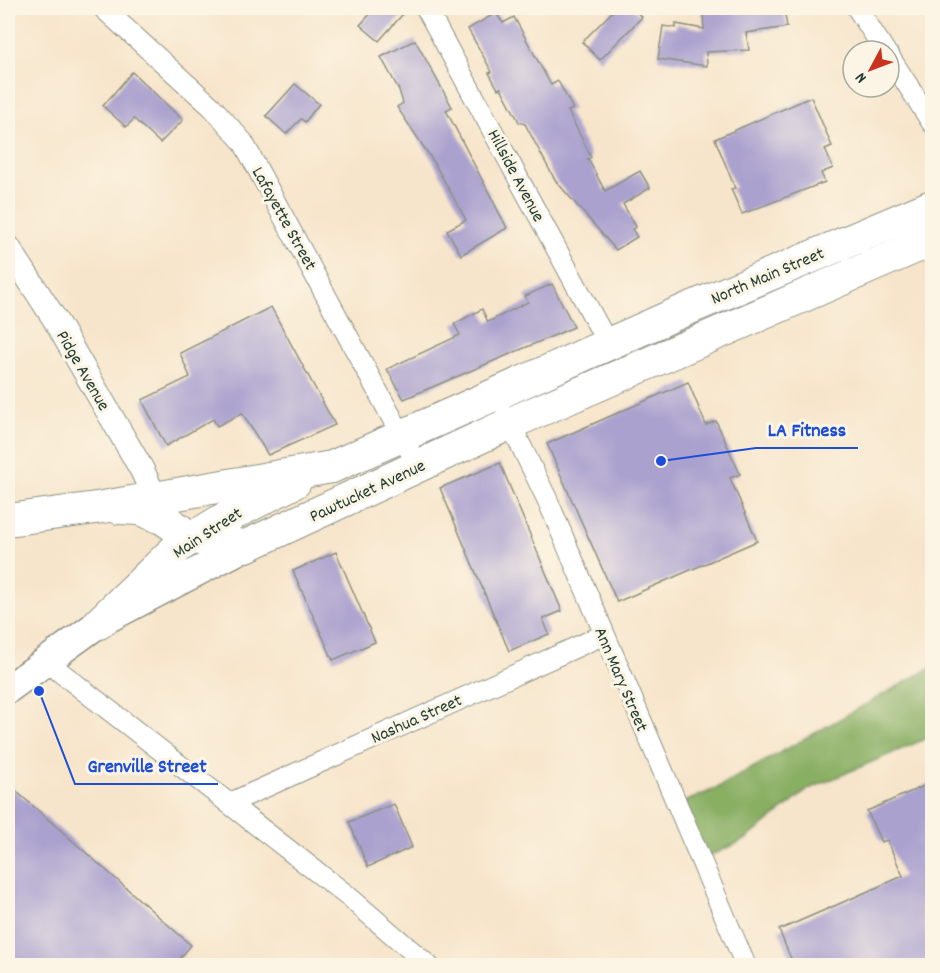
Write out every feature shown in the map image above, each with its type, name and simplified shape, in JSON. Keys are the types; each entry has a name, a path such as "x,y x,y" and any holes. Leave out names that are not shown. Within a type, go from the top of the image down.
{"main road":[{"name":"North Main Street","path":"605,345 933,206"},
{"name":"North Main Street","path":"626,373 933,240"},
{"path":"605,345 626,373"},
{"name":"Pawtucket Avenue","path":"8,520 103,507 154,496 332,467 605,345"},
{"name":"Pawtucket Avenue","path":"103,507 139,509 164,519 191,538 246,546 511,423 626,373"},
{"name":"Main Street","path":"99,623 179,546 300,479 332,467"},
{"name":"Main Street","path":"8,689 99,623 246,546"}],"street":[{"name":"Lafayette Street","path":"103,8 212,107 243,142 418,466"},
{"name":"Hillside Avenue","path":"426,8 605,345"},
{"path":"857,8 877,39"},
{"path":"901,74 933,123"},
{"name":"Pidge Avenue","path":"8,247 54,318 142,470 154,496"},
{"name":"Ann Mary Street","path":"494,395 511,423 547,500 746,966"},
{"name":"Nashua Street","path":"230,803 603,635"},
{"path":"46,661 349,897 429,966"}],"green space":[{"path":"932,667 932,736 809,789 746,839 701,860 678,805 717,788"}],"building":[{"path":"376,8 394,8 402,15 379,41 360,25"},
{"path":"616,8 632,8 642,17 600,60 582,42"},
{"path":"715,8 784,8 787,27 746,33 749,50 706,52 707,66 658,59 663,26 676,28 676,24 704,29 703,11 715,10"},
{"path":"496,13 503,23 514,17 551,85 558,81 573,109 568,111 591,157 588,159 605,191 640,171 650,188 623,204 636,227 632,229 637,237 616,250 555,180 525,124 519,122 501,88 498,89 489,73 492,72 468,29"},
{"path":"415,40 452,107 446,110 507,228 461,255 447,230 466,220 433,161 397,107 403,103 399,90 381,57"},
{"path":"132,72 183,120 160,143 134,119 126,127 103,106"},
{"path":"295,84 319,104 305,122 301,119 286,134 266,116"},
{"path":"811,97 832,146 825,149 833,168 821,173 825,182 742,214 731,189 735,188 715,139"},
{"path":"552,284 574,327 404,399 387,369 460,335 454,324 482,309 488,322 528,302 525,296"},
{"path":"271,307 335,425 268,455 242,413 217,426 213,419 166,446 142,400 190,377 180,353"},
{"path":"688,382 706,425 716,421 740,474 730,478 757,541 617,602 547,444"},
{"path":"500,463 562,611 543,619 549,634 509,651 440,488"},
{"path":"336,552 375,642 333,660 293,571"},
{"path":"933,782 933,966 794,966 779,930 903,876 887,840 881,842 867,811"},
{"path":"8,784 191,945 174,966 8,966"},
{"path":"394,804 412,847 368,867 349,822"}],"place":[{"name":"LA Fitness","path":"661,461"},
{"name":"Grenville Street","path":"39,691"}]}
